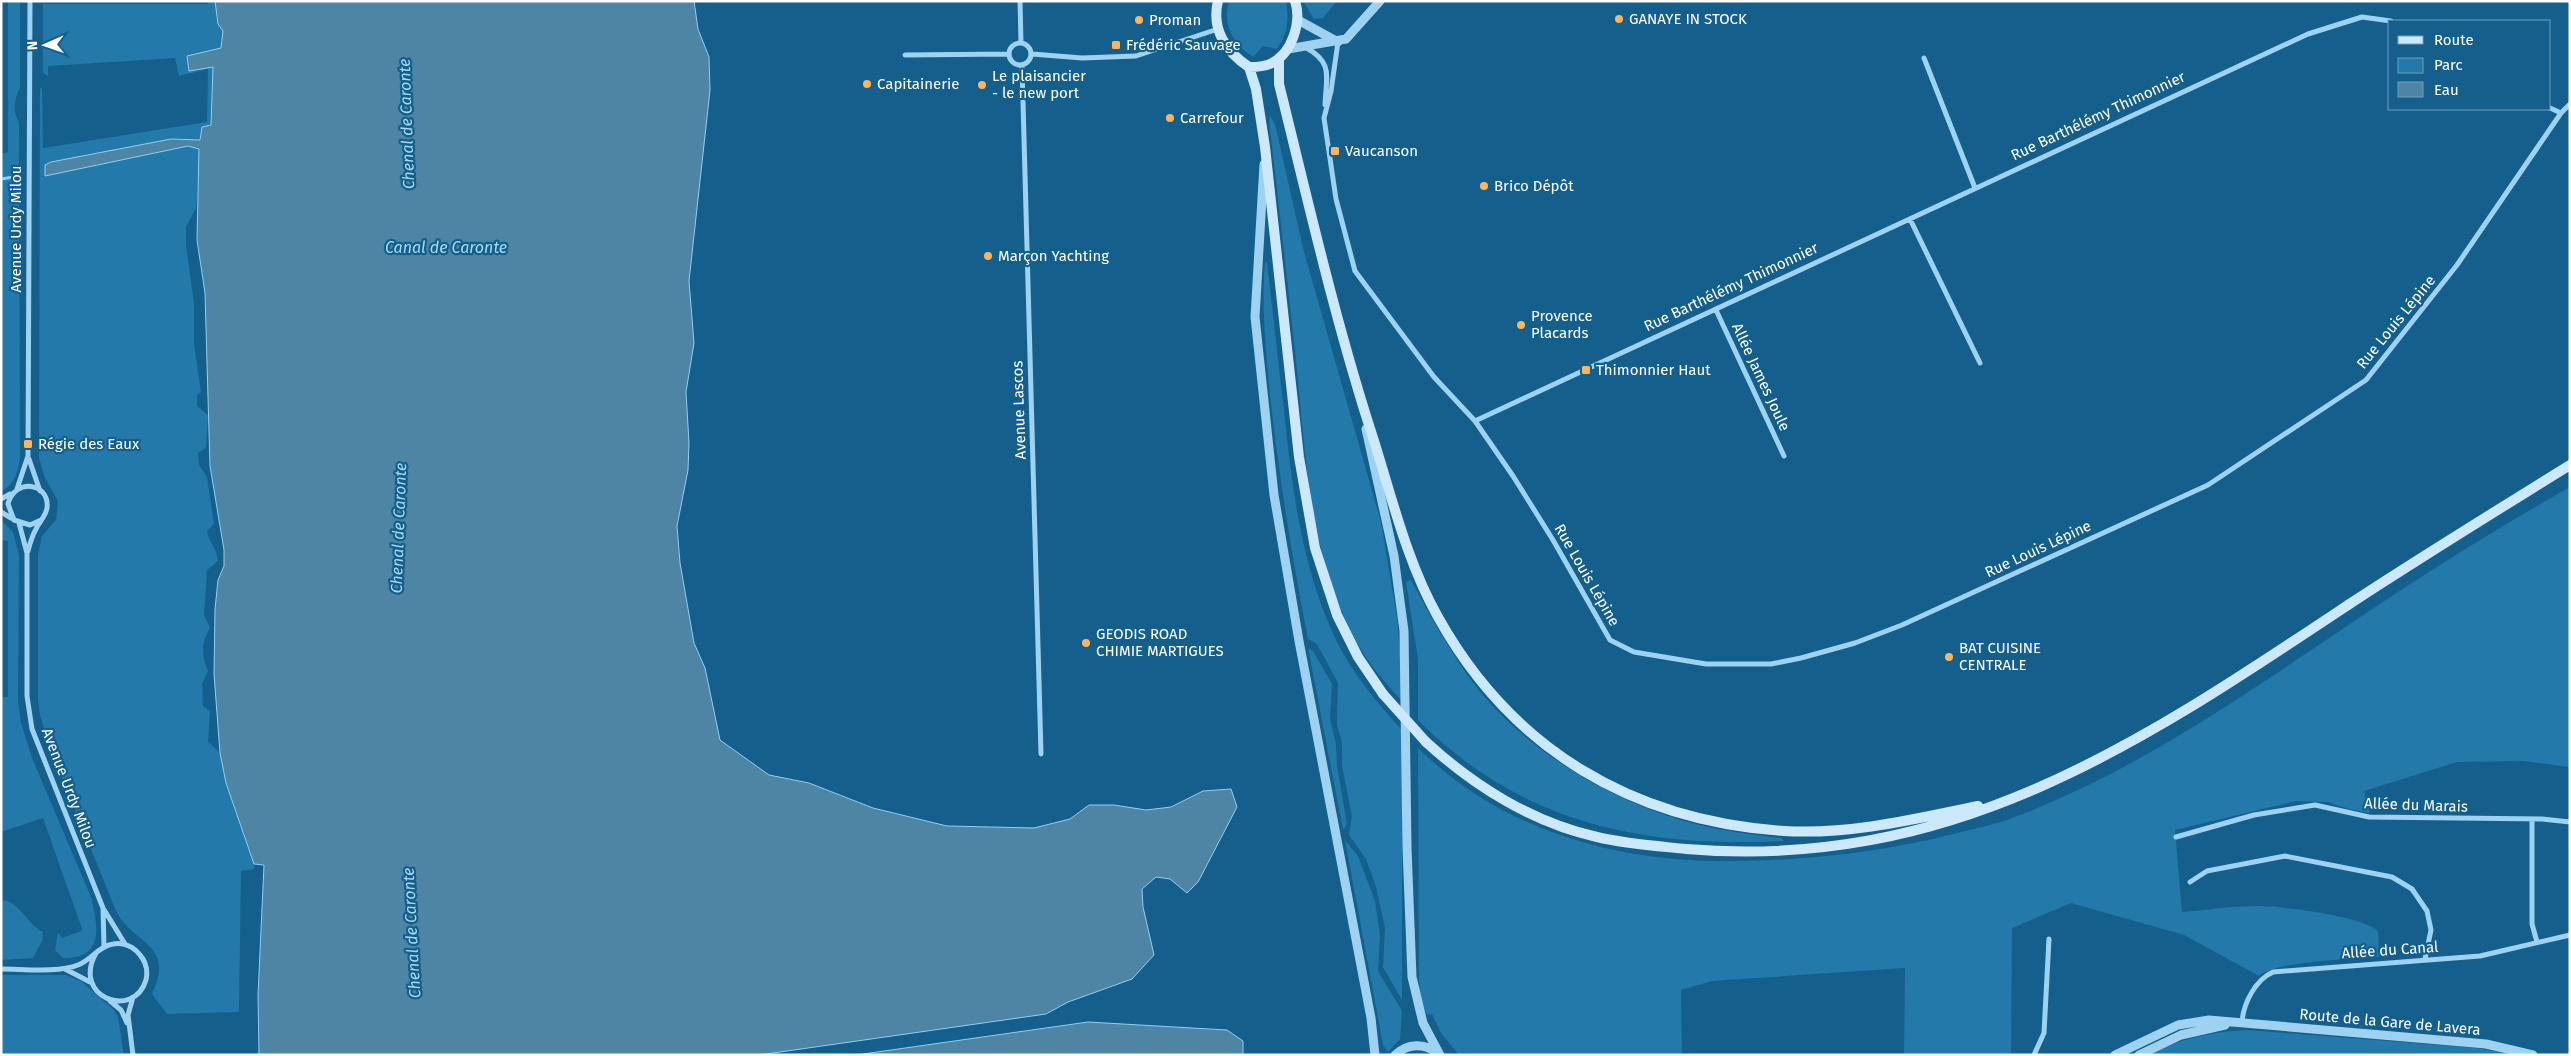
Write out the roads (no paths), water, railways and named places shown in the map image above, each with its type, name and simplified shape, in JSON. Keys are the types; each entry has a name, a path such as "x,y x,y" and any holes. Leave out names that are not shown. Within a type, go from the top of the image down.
{"main road":[{"path":"1218,1 1216,11 1218,28 1224,44 1234,58 1248,67 1256,89 1299,457 1313,538 1337,615 1358,657 1383,694 1426,742 1473,781 1510,804 1545,820 1596,837 1669,847 1743,852 1846,844 1911,833 1958,819 2071,774 2156,729 2210,697 2440,545 2570,465"},
{"path":"1248,67 1271,64 1288,50 1298,20 1295,1"},
{"path":"1279,58 1279,84 1341,338 1406,542 1437,615 1462,656 1502,707 1548,747 1579,768 1628,794 1674,812 1736,825 1786,831 1816,831 1877,825 2006,801"},
{"path":"2522,495 2570,472"}],"street":[{"name":"Avenue Urdy Milou","path":"15,491 28,456 30,1"},
{"path":"1020,1 1021,43"},
{"path":"1324,118 1342,41 1380,1"},
{"name":"Rue Barthélémy Thimonnier","path":"1475,421 2308,34 2362,17 2388,21"},
{"path":"1298,20 1306,22 1342,41"},
{"path":"1032,54 1082,58 1136,56 1218,28"},
{"path":"1288,50 1342,41"},
{"path":"1009,54 1014,45 1021,43 1028,46 1032,54"},
{"path":"1305,47 1319,55 1324,62 1326,73 1324,118 1336,199 1355,271 1434,377 1475,421"},
{"path":"905,55 1009,54"},
{"path":"1009,54 1012,61 1022,66 1028,63 1032,54"},
{"path":"1924,58 1975,188"},
{"name":"Avenue Lascos","path":"1022,66 1041,754"},
{"name":"Rue Louis Lépine","path":"1475,421 1553,540 1610,640 1634,652 1706,664 1771,664 1801,658 1854,643 1902,626 2208,485 2366,380 2457,264 2561,113 2570,104"},
{"path":"2551,108 2561,113"},
{"path":"1264,146 1255,317 1273,485 1289,590 1371,1018 1381,1055"},
{"path":"1910,219 1980,363"},
{"name":"Allée James Joule","path":"1716,310 1784,456"},
{"path":"1358,394 1394,556 1404,631 1406,848 1412,977 1423,1023 1440,1055"},
{"name":"Avenue Urdy Milou","path":"28,456 41,491"},
{"path":"1,499 29,486 41,491 47,502 47,508 41,520 30,525 16,521 1,512"},
{"path":"15,491 8,504 16,521"},
{"name":"Avenue Urdy Milou","path":"27,554 41,520"},
{"name":"Avenue Urdy Milou","path":"16,521 27,554 28,696 32,729 103,908 125,944"},
{"name":"Allée du Marais","path":"2176,837 2254,815 2315,805 2369,817 2570,822"},
{"path":"2532,820 2532,924 2537,942"},
{"path":"2190,882 2207,871 2285,856 2392,877 2412,889 2427,912 2430,930 2426,959"},
{"name":"Avenue Urdy Milou","path":"103,908 104,947"},
{"name":"Allée du Canal","path":"2242,1023 2244,1009 2253,992 2263,978 2274,972 2480,956 2570,934"},
{"path":"2034,1055 2044,1033 2049,939"},
{"path":"1,969 64,968 86,962 104,947 112,944 125,944 136,950 146,967 144,985 134,996 129,1008 128,1026 133,1055"},
{"path":"96,954 89,970 90,982 97,993 121,1010 128,1026"},
{"path":"64,968 90,982"},
{"path":"109,1000 122,1001 134,996"},
{"path":"1371,1018 1375,1055"},
{"name":"Route de la Gare de Lavera","path":"2114,1055 2184,1023 2209,1020 2486,1044 2533,1055"},
{"name":"Route de la Gare de Lavera","path":"2139,1055 2196,1031 2242,1023"},
{"path":"1395,1055 1406,1047 1418,1045 1430,1048 1440,1055"}],"water":[{"name":"Canal de Caronte","path":"215,1 694,1 698,29 709,57 710,90 689,281 694,343 686,392 689,443 688,470 677,526 680,563 694,643 705,668 720,740 769,775 809,783 873,808 947,826 1034,828 1070,819 1089,805 1114,805 1146,810 1171,807 1203,791 1231,789 1237,807 1198,882 1187,893 1170,879 1156,877 1142,889 1143,907 1154,955 1132,979 1068,1002 1046,1014 759,1055 259,1055 258,995 264,865 254,864 226,783 220,753 214,674 215,609 218,580 224,566 224,550 210,466 205,293 197,240 199,149 188,146 45,176 45,165 51,162 171,139 200,140 202,127 211,125 213,67 189,71 187,56 221,48 223,31 218,24"},
{"path":"1088,1022 1227,1030 1243,1041 1243,1055 856,1055"}],"waterway":[{"path":"1,179 14,177"}],"place":[{"name":"GANAYE IN STOCK","path":"1619,19"},
{"name":"Proman","path":"1139,20"},
{"name":"Frédéric Sauvage","path":"1116,45"},
{"name":"Capitainerie","path":"867,84"},
{"name":"Le plaisancier - le new port","path":"982,85"},
{"name":"Carrefour","path":"1170,118"},
{"name":"Vaucanson","path":"1335,151"},
{"name":"Brico Dépôt","path":"1484,186"},
{"name":"Marçon Yachting","path":"988,256"},
{"name":"Provence Placards","path":"1521,325"},
{"name":"Thimonnier Haut","path":"1586,370"},
{"name":"Régie des Eaux","path":"28,444"},
{"name":"GEODIS ROAD CHIMIE MARTIGUES","path":"1086,643"},
{"name":"BAT CUISINE CENTRALE","path":"1949,657"}],"water label":[{"name":"Chenal de Caronte","path":"406,124"},
{"name":"Chenal de Caronte","path":"398,528"},
{"name":"Chenal de Caronte","path":"411,933"}]}
